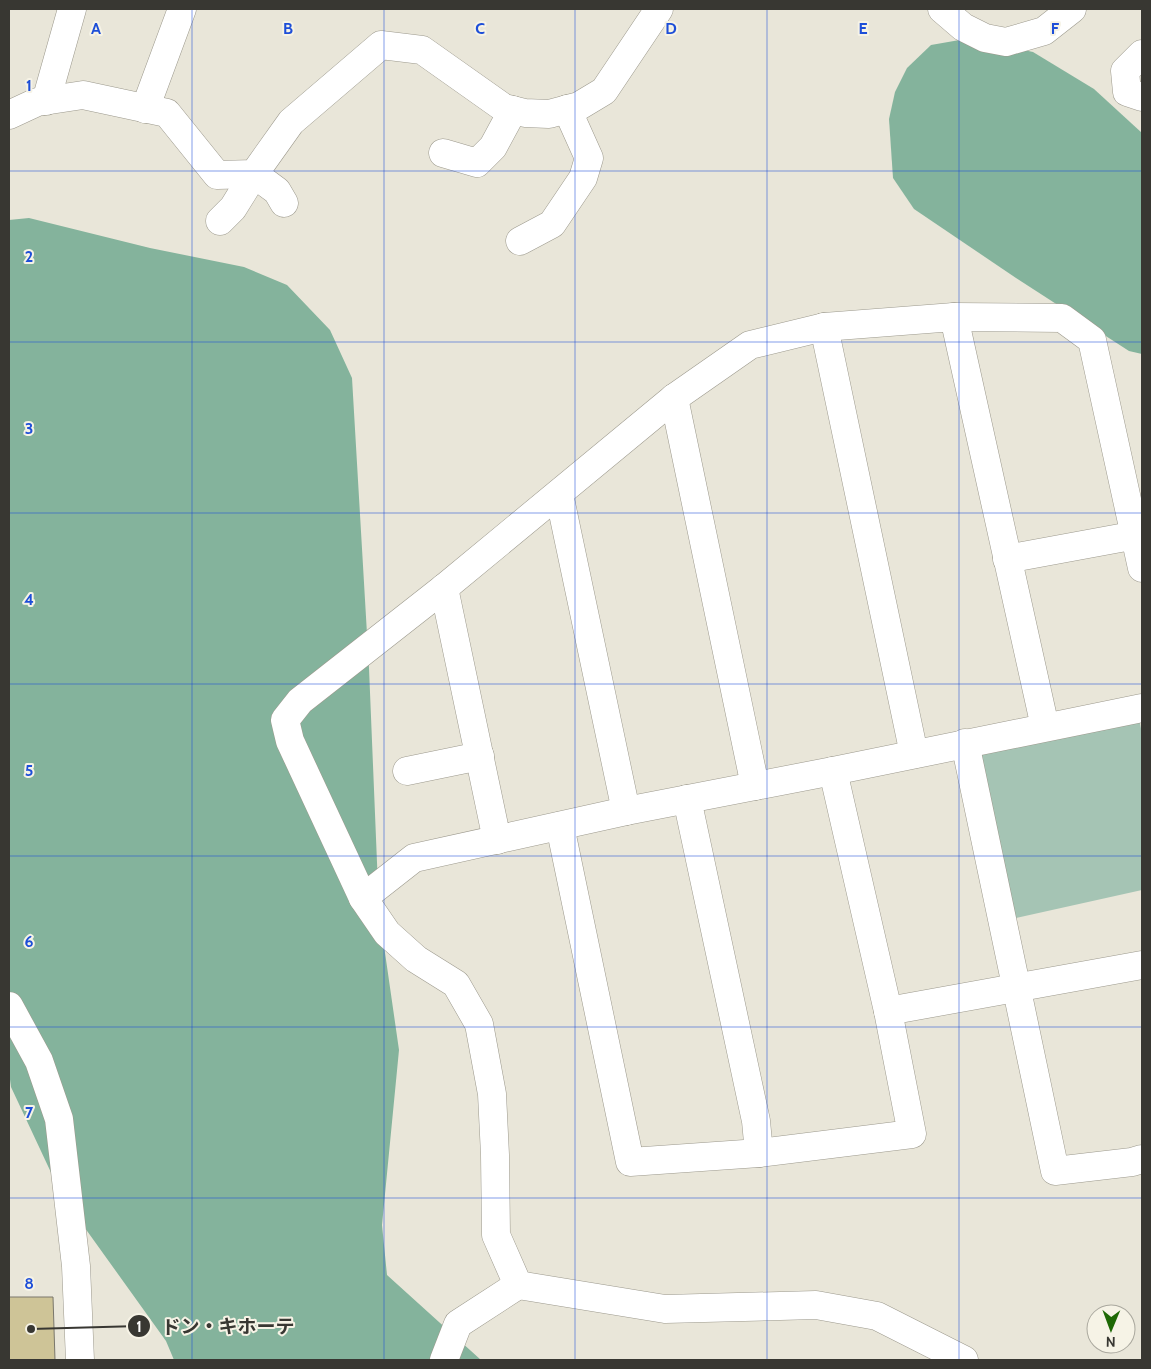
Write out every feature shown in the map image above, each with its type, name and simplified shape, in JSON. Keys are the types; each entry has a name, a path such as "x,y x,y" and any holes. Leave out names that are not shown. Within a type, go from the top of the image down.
{"street":[{"path":"46,101 72,9"},
{"path":"145,109 182,9"},
{"path":"220,220 233,208 254,174 291,122 381,45 422,50 504,108 525,113 549,114 579,106 604,91 659,9"},
{"path":"942,9 963,27 985,38 1006,42 1044,31 1072,9"},
{"path":"1142,54 1125,71 1128,92 1142,97"},
{"path":"9,115 37,102 83,95 167,113 218,175 254,174 277,191 284,202"},
{"path":"520,241 552,224 583,178 589,158 567,109"},
{"path":"444,153 477,163 493,147 513,110"},
{"path":"954,317 1045,727"},
{"path":"518,1285 496,1235 492,1094 479,1024 456,984 416,959 387,934 363,898 290,741 285,720 300,702 444,588 674,398 750,344 824,327 954,317 1062,318 1092,340 1139,535 1142,568"},
{"path":"824,327 914,754"},
{"path":"674,398 755,786"},
{"path":"559,494 626,811"},
{"path":"1008,559 1139,535"},
{"path":"444,588 497,840"},
{"path":"363,898 414,858 626,811 1142,708"},
{"path":"965,743 1055,1171 1132,1162 1142,1159"},
{"path":"407,770 480,756"},
{"path":"560,826 630,1162 759,1153 912,1134 888,1011 833,771"},
{"path":"687,799 756,1120 759,1153"},
{"path":"888,1011 1142,965"},
{"path":"9,1006 39,1061 59,1119 76,1266 80,1360"},
{"path":"444,1360 458,1324 518,1285 665,1309 816,1305 877,1316 964,1360"}],"green space":[{"path":"971,38 1033,52 1094,89 1142,133 1142,354 1129,351 914,209 893,178 889,119 895,92 907,68 931,45"},
{"path":"29,218 150,248 244,267 287,285 330,330 352,378 369,668 379,911 399,1050 382,1225 387,1275 481,1360 174,1360 166,1341 62,1196 11,1087 9,1072 9,220"},
{"path":"1139,718 1142,734 1142,890 1011,919 978,751"}],"building":[{"path":"9,1297 53,1297 55,1360 9,1360"}],"place":[{"name":"ドン・キホーテ","path":"31,1329"}]}
